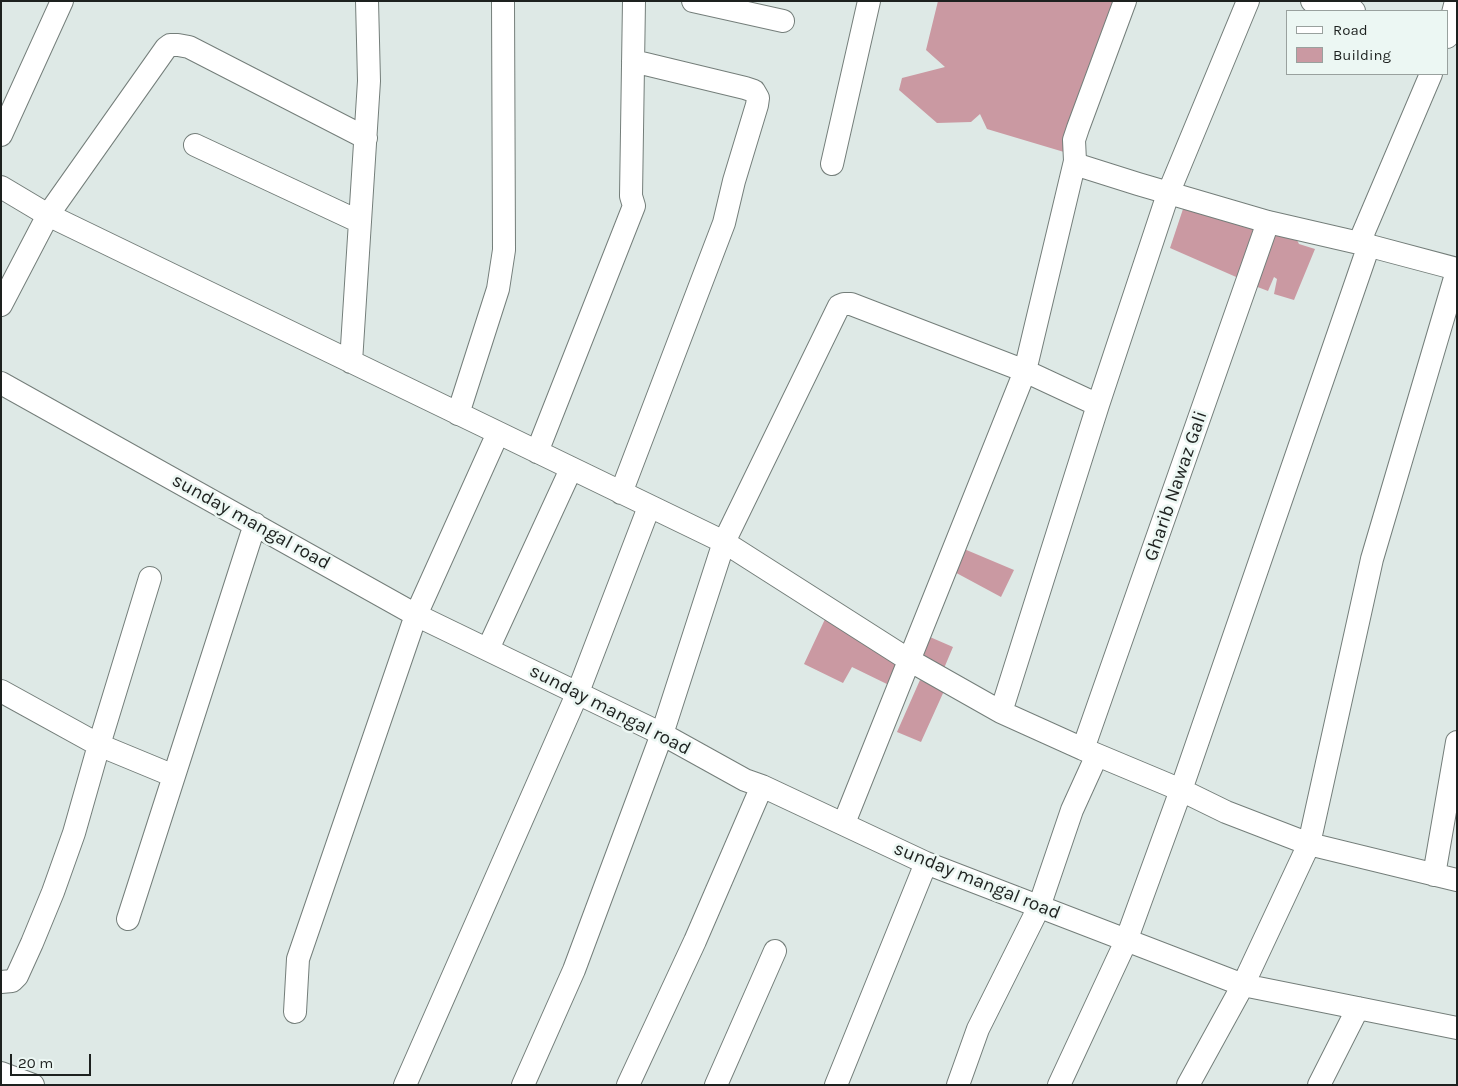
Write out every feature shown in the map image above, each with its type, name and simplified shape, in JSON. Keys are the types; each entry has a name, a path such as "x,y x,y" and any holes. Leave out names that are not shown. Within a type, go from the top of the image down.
{"street":[{"path":"1,135 62,1"},
{"path":"351,362 369,81 367,1"},
{"path":"458,414 498,289 504,257 503,1"},
{"path":"537,452 634,206 631,196 634,1"},
{"path":"693,1 783,21"},
{"path":"832,164 869,1"},
{"path":"844,824 1025,371 1074,162 1074,140 1125,1"},
{"path":"1001,712 1098,405 1168,194 1248,1"},
{"path":"1312,1 1350,10"},
{"path":"1448,31 1456,1"},
{"path":"1,305 48,216 166,48 170,45 189,47 366,138"},
{"path":"621,493 724,223 758,98 754,91 745,88 633,61"},
{"path":"1059,1085 1126,941 1181,790 1364,244 1431,75"},
{"path":"195,146 360,222"},
{"path":"1074,162 1081,166 1168,194 1268,222 1364,244 1457,270 1372,559 1309,844 1243,985 1188,1085"},
{"path":"1,187 48,216 724,542 909,660 1001,712 1181,790 1226,812 1309,844 1457,880"},
{"name":"Gharib Nawaz Gali","path":"958,1085 978,1029 1039,907 1268,222"},
{"path":"523,1085 574,970 662,734 724,542 839,306 851,304 1025,371 1098,405"},
{"name":"sunday mangal road","path":"1,383 416,615 662,734 745,780 762,786 926,863 1243,985 1457,1028"},
{"path":"296,1012 298,958 416,615 498,433"},
{"path":"488,649 572,469"},
{"path":"404,1085 578,692 649,506"},
{"path":"128,920 255,524"},
{"path":"1,982 10,982 14,979 32,943 53,892 74,833 98,744 150,578"},
{"path":"1,691 98,744 174,776"},
{"path":"1434,875 1457,742"},
{"path":"628,1085 695,941 762,786"},
{"path":"836,1085 926,863"},
{"path":"716,1085 775,951"},
{"path":"1319,1085 1358,1008"},
{"path":"1,1073 33,1085"}],"building":[{"path":"938,1 1118,1 1064,152 987,129 980,114 971,122 937,123 899,90 902,78 945,67 926,50"},
{"path":"1185,203 1264,225 1243,280 1170,248"},
{"path":"1275,231 1297,240 1299,244 1315,249 1294,300 1274,294 1277,279 1274,277 1268,291 1255,286"},
{"path":"957,546 1014,570 1001,597 949,569"},
{"path":"826,617 901,662 891,686 852,667 843,683 804,664"},
{"path":"923,634 953,647 942,673 913,657"},
{"path":"920,680 944,691 921,742 897,732"}]}
